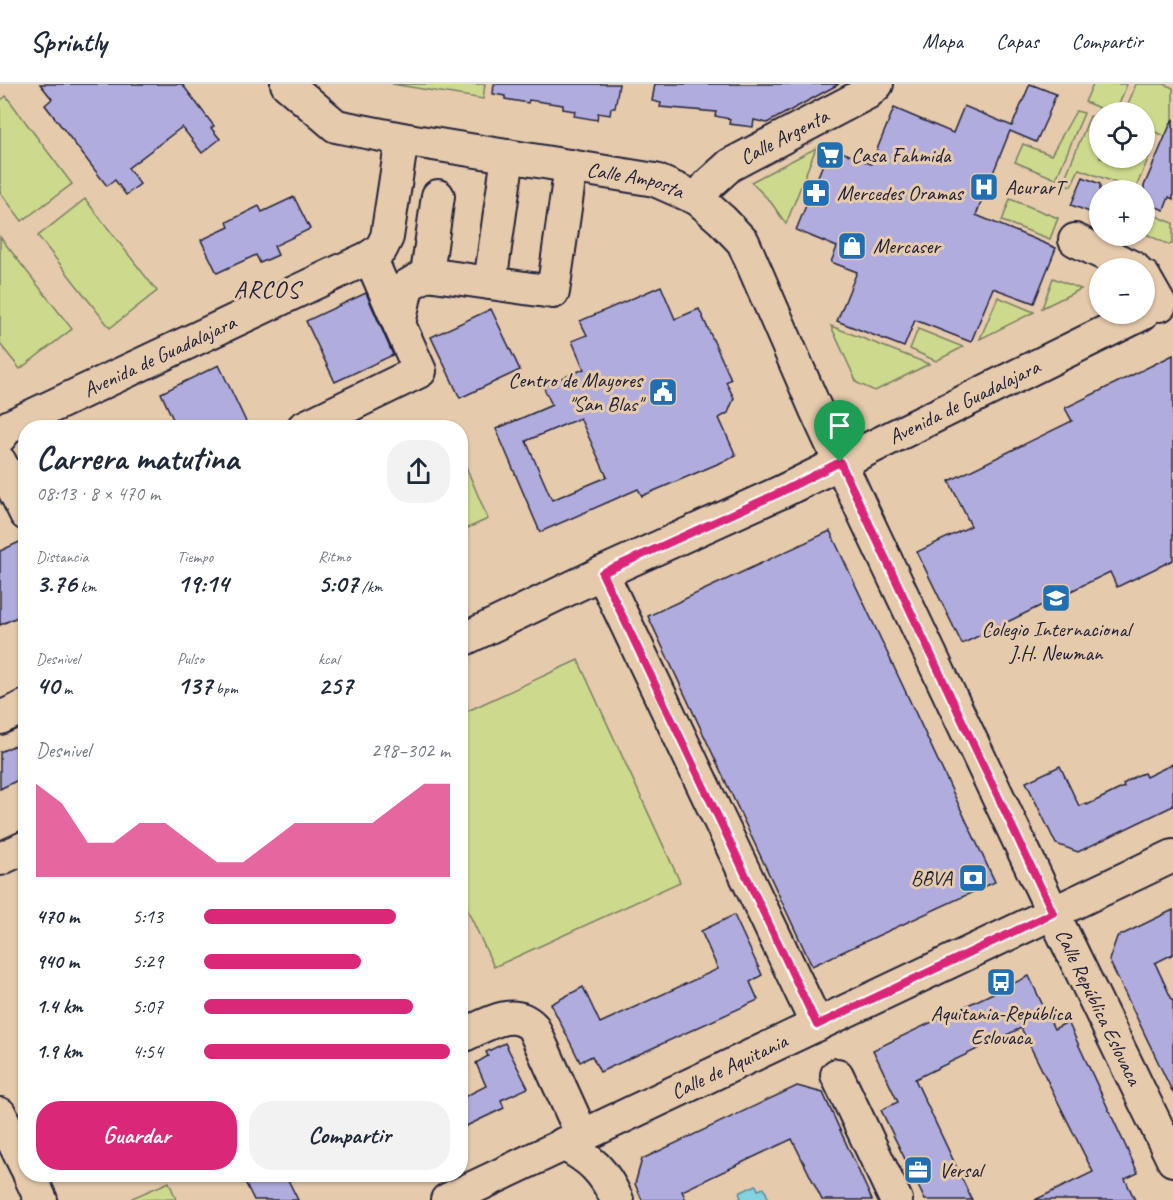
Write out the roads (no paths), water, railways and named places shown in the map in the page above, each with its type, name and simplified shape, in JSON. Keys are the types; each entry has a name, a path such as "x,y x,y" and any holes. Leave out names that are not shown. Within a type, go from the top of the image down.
{"street":[{"name":"Calle Amposta","path":"287,84 336,126 402,139 656,180 698,199 743,242 840,462"},
{"name":"Calle Argenta","path":"698,199 709,184 730,165 867,93 878,84"},
{"name":"Avenida de Guadalajara","path":"23,420 370,257 381,249 387,237 402,139"},
{"path":"490,283 508,156"},
{"path":"399,324 407,286 427,274 553,292 570,166"},
{"path":"427,274 438,196"},
{"path":"1075,240 1113,258"},
{"path":"319,420 420,371 370,257"},
{"name":"Avenida de Guadalajara","path":"468,637 602,573 781,492 1120,324"},
{"name":"Avenida de Guadalajara","path":"0,437 8,427 18,422"},
{"path":"0,462 18,498"},
{"name":"Calle República Eslovaca","path":"840,462 1053,913 1173,1160"},
{"path":"602,573 817,1025"},
{"path":"0,718 18,710"},
{"path":"0,860 18,852"},
{"name":"Calle de Aquitania","path":"447,1200 1173,856"},
{"path":"468,1033 501,1018 525,1019 533,1027 573,1140 607,1179 617,1200"},
{"path":"837,1075 896,1200"},
{"path":"0,1114 18,1151"},
{"path":"33,1182 41,1200"}],"water":[{"path":"756,1185 758,1190 764,1188 769,1200 737,1200 741,1198 739,1193"}],"place":[{"name":"Casa Fahmida","path":"830,155"},
{"name":"AcurarT","path":"984,187"},
{"name":"Mercedes Oramas","path":"816,193"},
{"name":"Mercaser","path":"852,246"},
{"name":"Centro de Mayores \"San Blas\"","path":"663,392"},
{"name":"Colegio Internacional J.H. Newman","path":"1056,598"},
{"name":"BBVA","path":"973,878"},
{"name":"Aquitania-República Eslovaca","path":"1001,982"},
{"name":"Versal","path":"918,1170"}],"district":[{"name":"ARCOS","path":"267,289"}]}
